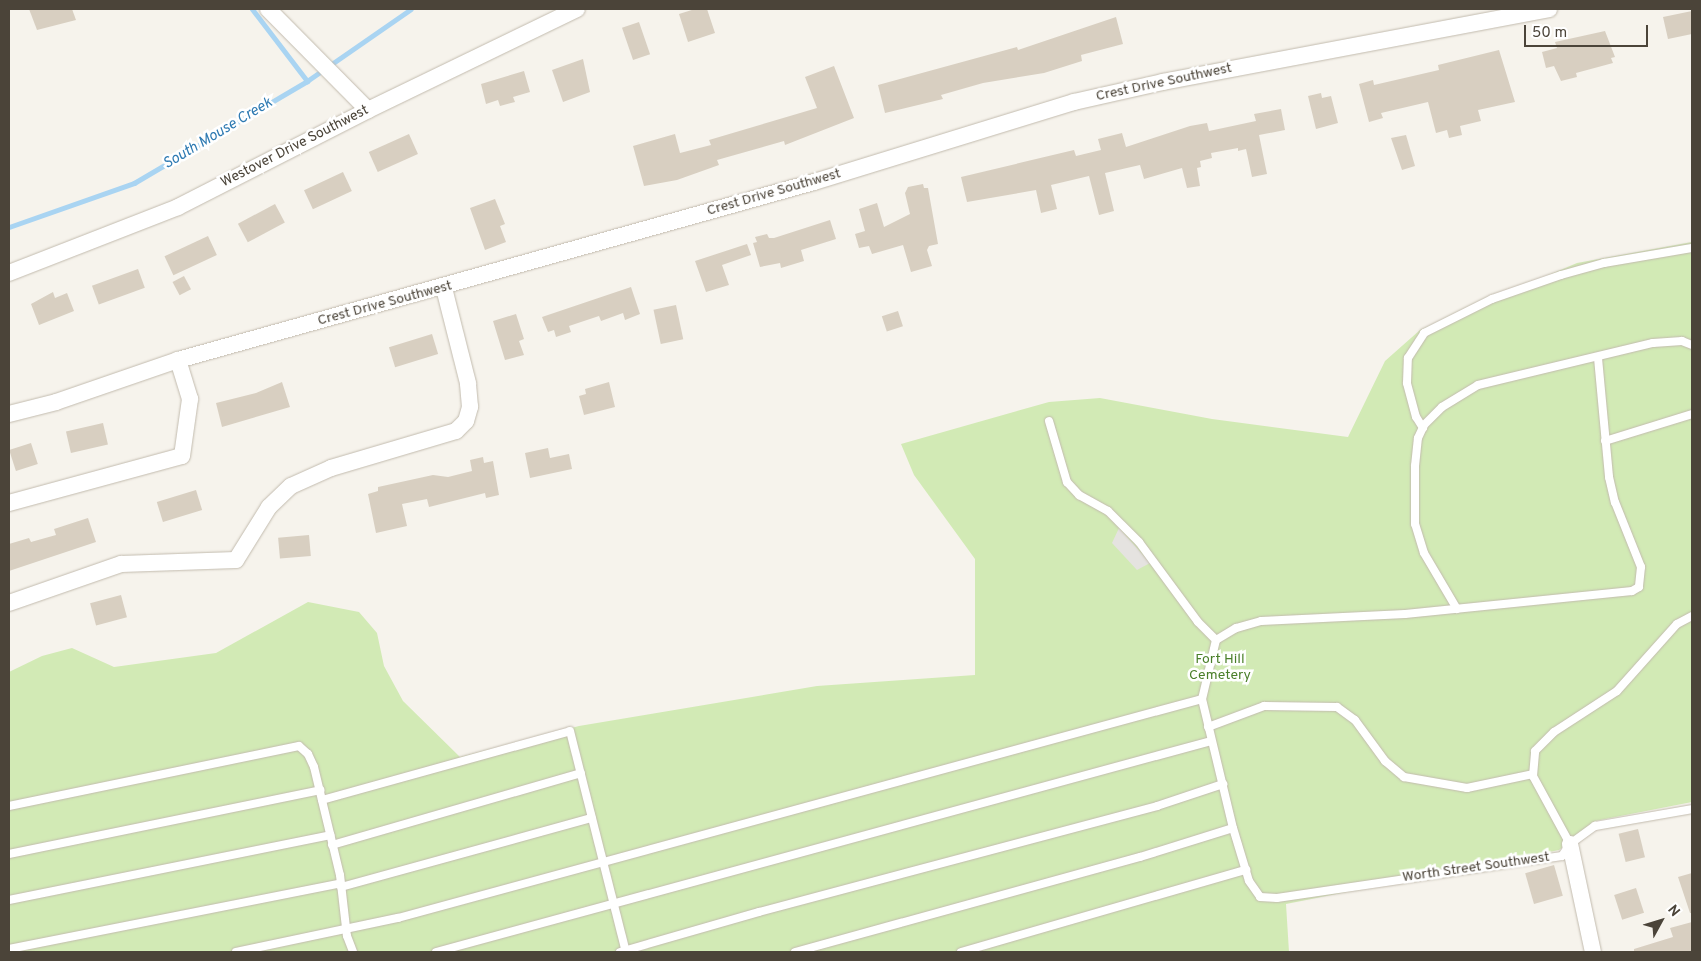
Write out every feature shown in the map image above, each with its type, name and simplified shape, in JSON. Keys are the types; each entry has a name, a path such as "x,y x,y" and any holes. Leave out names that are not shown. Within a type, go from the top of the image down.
{"street":[{"path":"268,9 368,110"},
{"name":"Westover Drive Southwest","path":"9,272 178,207 368,110 577,9"},
{"name":"Crest Drive Southwest","path":"9,414 56,402 178,360 444,288 814,182 1074,102 1163,82 1549,9"},
{"path":"9,603 121,564 236,560 269,507 292,486 330,468 456,431 466,421 470,407 468,384 444,288"},
{"path":"9,503 182,456 190,399 178,360"},
{"path":"1570,844 1593,952"}],"lane":[{"path":"1423,428 1416,417 1407,383 1408,358 1424,333 1492,299 1561,275 1604,263 1692,248"},
{"path":"1457,609 1424,553 1414,524 1415,466 1423,428 1442,407 1478,385 1667,341 1692,345"},
{"path":"961,952 1246,870 1233,828 1202,699 1216,640 1236,628 1261,621 1457,609 1632,591 1639,587 1641,567 1615,502 1605,441 1598,358"},
{"path":"1605,441 1692,414"},
{"path":"1049,421 1067,482 1079,495 1108,511 1139,542 1198,622 1216,640"},
{"path":"1570,844 1533,774 1535,751 1554,732 1617,691 1677,624 1692,616"},
{"path":"236,952 346,930 604,862 1202,699"},
{"path":"1208,727 1264,706 1336,707 1355,720 1385,761 1404,777 1467,788 1533,774"},
{"path":"322,800 570,731 604,862 624,952 759,912 1157,806 1223,784"},
{"path":"436,952 614,906 1211,741"},
{"path":"9,806 299,746 308,754 320,790 341,885 346,930 353,952"},
{"path":"332,845 581,773"},
{"path":"9,854 320,790"},
{"name":"Worth Street Southwest","path":"1246,870 1254,891 1260,897 1277,898 1562,856 1570,844 1595,826 1692,810"},
{"path":"9,949 341,885 592,818"},
{"path":"795,952 1140,857 1233,828"},
{"path":"9,900 330,835"}],"green space":[{"name":"Fort Hill Cemetery","path":"1692,242 1692,802 1595,821 1559,850 1286,904 1289,952 9,952 9,672 42,656 72,648 114,667 216,653 308,602 359,612 377,633 384,666 403,701 460,757 579,726 817,686 975,675 975,559 914,475 901,444 1049,402 1100,398 1212,419 1348,437 1385,361 1420,330 1577,263"}],"shaded area":[{"path":"1119,528 1150,563 1137,570 1112,543"}],"building":[{"path":"29,9 72,9 76,20 37,30"},
{"path":"695,9 707,9 715,33 688,42 679,14"},
{"path":"1692,11 1692,34 1668,39 1663,17"},
{"path":"1116,17 1123,44 1081,55 1082,61 1044,73 983,83 941,95 943,99 885,113 878,85 1017,47 1018,50"},
{"path":"639,22 650,54 633,60 622,28"},
{"path":"1605,31 1615,57 1611,58 1613,63 1576,73 1577,77 1561,81 1554,66 1546,68 1542,52 1557,48 1555,42"},
{"path":"1499,50 1515,102 1478,110 1481,121 1460,126 1462,135 1449,138 1447,130 1436,133 1428,102 1381,113 1383,118 1369,122 1359,84 1373,80 1374,85 1439,70 1438,65"},
{"path":"583,59 590,92 563,102 552,70"},
{"path":"834,66 854,118 785,145 784,141 717,160 719,165 677,180 644,186 633,146 675,134 680,153 711,145 709,140 817,108 805,77"},
{"path":"524,71 530,92 513,97 515,102 500,106 498,100 486,104 481,84"},
{"path":"1321,93 1322,98 1331,96 1338,123 1316,129 1308,96"},
{"path":"1281,109 1285,130 1259,135 1267,174 1252,177 1246,149 1238,151 1238,148 1211,153 1212,158 1200,161 1201,167 1197,168 1200,186 1187,188 1182,168 1144,179 1140,165 1105,173 1114,211 1099,215 1089,176 1051,185 1057,209 1041,213 1036,190 967,202 961,177 1074,150 1076,156 1101,150 1098,139 1122,133 1126,147 1190,126 1207,123 1209,131 1256,121 1254,114"},
{"path":"409,134 418,154 378,172 369,152"},
{"path":"1406,135 1415,166 1402,170 1391,138"},
{"path":"343,172 352,191 313,209 304,190"},
{"path":"923,184 924,188 928,188 938,244 929,246 927,250 932,266 911,272 903,245 872,254 869,246 859,248 855,234 865,231 859,209 877,203 884,227 910,214 905,193 908,187"},
{"path":"495,199 505,224 500,226 506,242 485,250 470,208"},
{"path":"275,204 285,223 248,242 238,224"},
{"path":"830,220 836,239 801,250 804,261 781,268 780,263 760,267 753,243 757,242 755,237 767,234 769,238 774,238"},
{"path":"208,236 217,255 173,275 164,256"},
{"path":"747,244 751,255 722,265 729,285 706,292 695,261"},
{"path":"138,269 145,288 99,305 92,286"},
{"path":"184,276 191,289 180,295 173,282"},
{"path":"631,287 640,314 625,320 623,313 601,321 599,316 569,326 571,332 556,337 554,330 548,332 542,317"},
{"path":"53,292 55,298 67,293 74,311 39,325 31,304"},
{"path":"676,305 683,339 661,344 654,310"},
{"path":"898,311 903,326 887,331 882,316"},
{"path":"516,314 524,339 519,341 524,355 505,360 493,321"},
{"path":"432,334 438,354 395,367 389,347"},
{"path":"282,382 290,407 222,427 216,403 256,393"},
{"path":"609,382 615,407 584,415 579,396 586,394 585,389"},
{"path":"103,423 108,444 71,453 66,432"},
{"path":"31,443 38,464 16,471 9,450"},
{"path":"548,448 550,458 569,454 572,469 530,478 525,453"},
{"path":"483,457 484,463 493,461 499,495 486,498 485,493 429,507 427,499 402,504 407,526 376,533 368,494 378,491 378,487 433,475 448,477 472,471 470,460"},
{"path":"196,490 202,510 163,522 157,502"},
{"path":"88,518 96,542 9,571 9,544 29,538 31,542 56,535 54,529"},
{"path":"309,535 311,556 280,559 278,538"},
{"path":"121,595 127,617 96,625 90,603"},
{"path":"1638,829 1645,857 1626,862 1619,834"},
{"path":"1554,865 1563,896 1534,904 1525,873"},
{"path":"1692,873 1692,913 1690,913 1678,877"},
{"path":"1636,888 1644,913 1622,920 1614,895"},
{"path":"1692,922 1692,952 1634,952 1634,949 1673,937 1670,928"}],"waterway":[{"path":"252,9 307,81"},
{"name":"South Mouse Creek","path":"9,227 134,183 307,81 411,9"}]}
